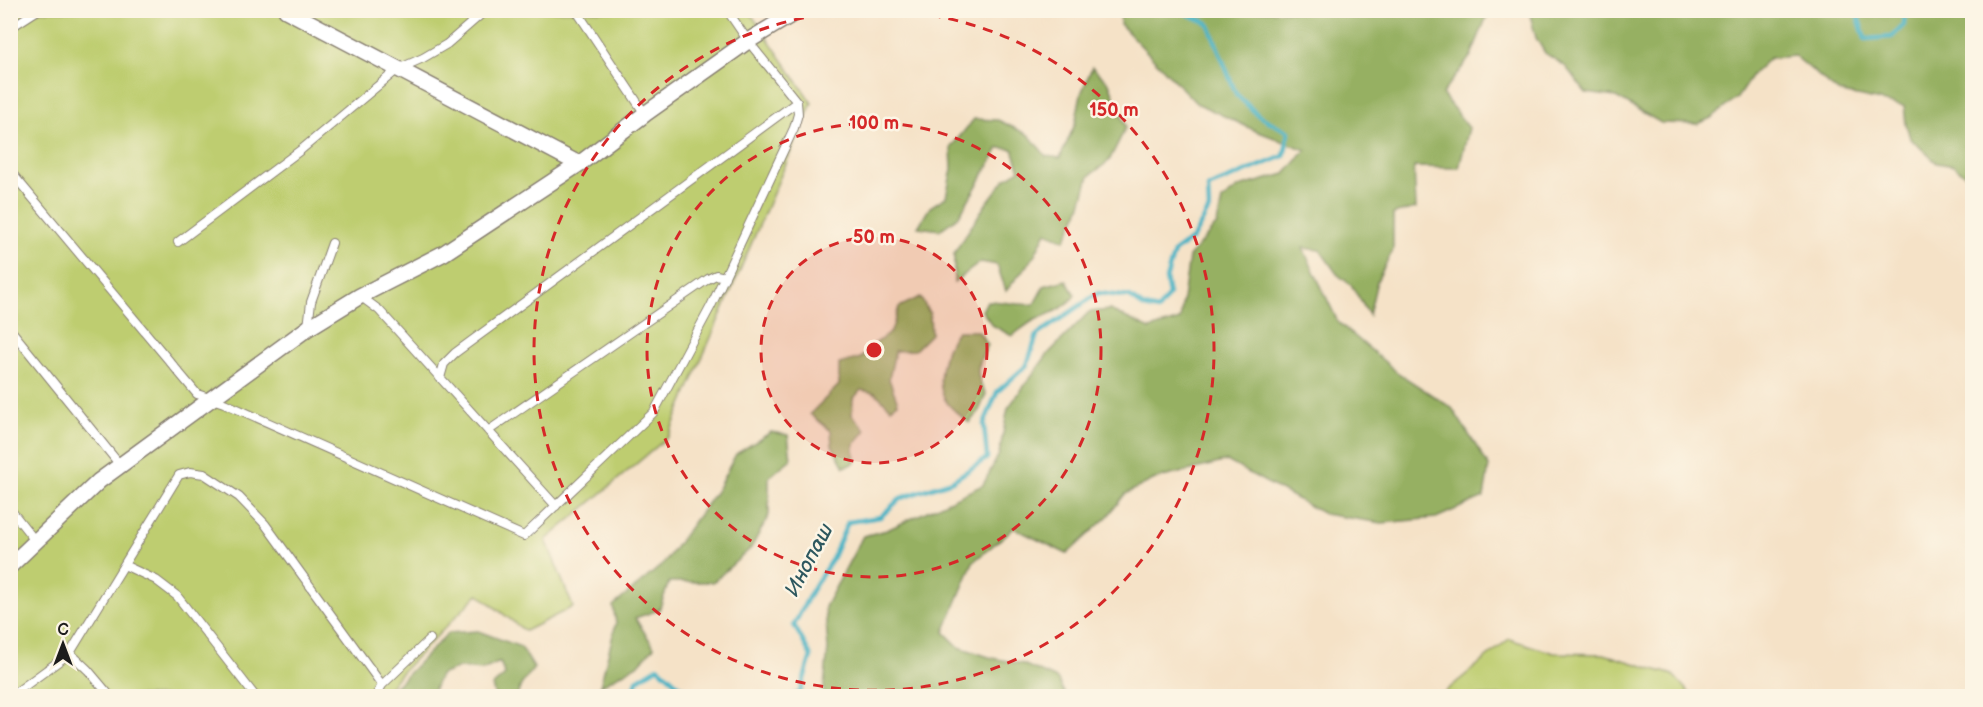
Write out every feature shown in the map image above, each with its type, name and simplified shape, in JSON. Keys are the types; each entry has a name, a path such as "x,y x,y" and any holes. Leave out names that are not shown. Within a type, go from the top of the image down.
{"street":[{"path":"286,10 579,164"},
{"path":"10,566 99,481 308,328 360,296 444,253 579,164 748,41 799,10"}],"lane":[{"path":"10,28 38,10"},
{"path":"178,242 302,149 398,69 447,44 486,10"},
{"path":"576,10 645,114"},
{"path":"10,171 197,394 524,536 654,412 725,277 794,128 798,114 797,102 726,10"},
{"path":"440,378 444,364 455,353 797,102"},
{"path":"308,328 311,302 332,243"},
{"path":"488,431 708,279 717,275 725,277"},
{"path":"360,296 379,310 556,506"},
{"path":"10,329 120,465"},
{"path":"11,696 70,653 179,475 190,472 204,474 239,497 265,525 382,685"},
{"path":"10,509 36,542"},
{"path":"124,565 156,580 177,596 255,696"},
{"path":"376,696 382,685 430,639"},
{"path":"70,653 110,696"}],"green space":[{"path":"10,11 749,11 812,103 668,437 546,540 573,607 525,631 478,594 399,675 383,696 11,696"},
{"path":"1121,11 1489,11 1471,56 1442,94 1469,128 1459,168 1414,167 1416,208 1393,214 1393,250 1377,281 1369,315 1352,286 1337,274 1320,250 1303,248 1338,322 1398,373 1452,408 1489,466 1484,497 1436,518 1382,523 1324,514 1227,461 1155,479 1125,494 1108,516 1067,554 1014,528 973,562 944,632 959,647 992,658 1023,664 1057,679 1066,696 823,696 828,649 825,607 863,536 887,530 983,485 999,454 1008,408 1047,355 1089,312 1110,310 1150,329 1180,320 1189,257 1217,224 1222,200 1239,187 1285,174 1306,150 1256,131 1196,103 1120,24"},
{"path":"1529,11 1972,11 1972,180 1954,166 1937,163 1910,138 1904,106 1838,92 1795,56 1770,58 1753,74 1737,98 1711,118 1698,124 1661,123 1616,97 1586,93 1566,67 1545,53 1536,38"},
{"path":"1092,67 1109,83 1126,127 1109,161 1089,176 1080,208 1065,240 1046,232 1033,258 1006,291 997,265 981,262 954,282 954,253 1005,179 1020,170 1013,149 999,148 959,216 940,230 918,227 930,207 946,197 952,169 951,147 974,119 998,120 1029,135 1046,156 1060,158 1075,124 1081,94"},
{"path":"1066,280 1075,295 1071,300 1012,336 992,325 982,311 987,301 1034,304 1044,286"},
{"path":"920,297 930,314 931,334 915,350 895,351 889,379 898,403 891,408 875,393 861,390 853,399 852,415 866,430 854,445 855,463 844,467 832,445 831,431 810,414 839,385 839,364 861,358 873,345 891,332 899,307"},
{"path":"957,331 978,331 988,345 978,369 979,380 986,394 979,411 969,423 948,404 941,387 940,377 944,357"},
{"path":"771,432 788,435 791,459 769,477 769,515 751,548 713,582 669,582 659,610 635,618 654,647 639,664 600,686 616,623 613,606 663,564 717,490 736,454"},
{"path":"478,631 521,647 534,668 521,685 517,696 495,696 492,686 505,675 500,662 483,670 459,668 440,675 431,696 386,696 448,633"},
{"path":"1509,639 1554,653 1604,654 1673,675 1692,696 1440,696"}],"waterway":[{"name":"Инопаш","path":"792,696 800,692 811,656 794,625 812,590 832,559 848,522 880,517 901,498 952,481 987,458 984,424 997,392 1027,365 1037,335 1098,293 1130,297 1144,307 1158,310 1169,295 1166,279 1174,252 1193,238 1209,209 1208,187 1284,156 1289,132 1259,116 1236,94 1208,23 1187,14 1185,10"},
{"name":"Инопаш","path":"1856,10 1865,39 1892,37 1904,25 1905,10"},
{"name":"Инопаш","path":"633,696 637,680 658,667 691,696"}]}
